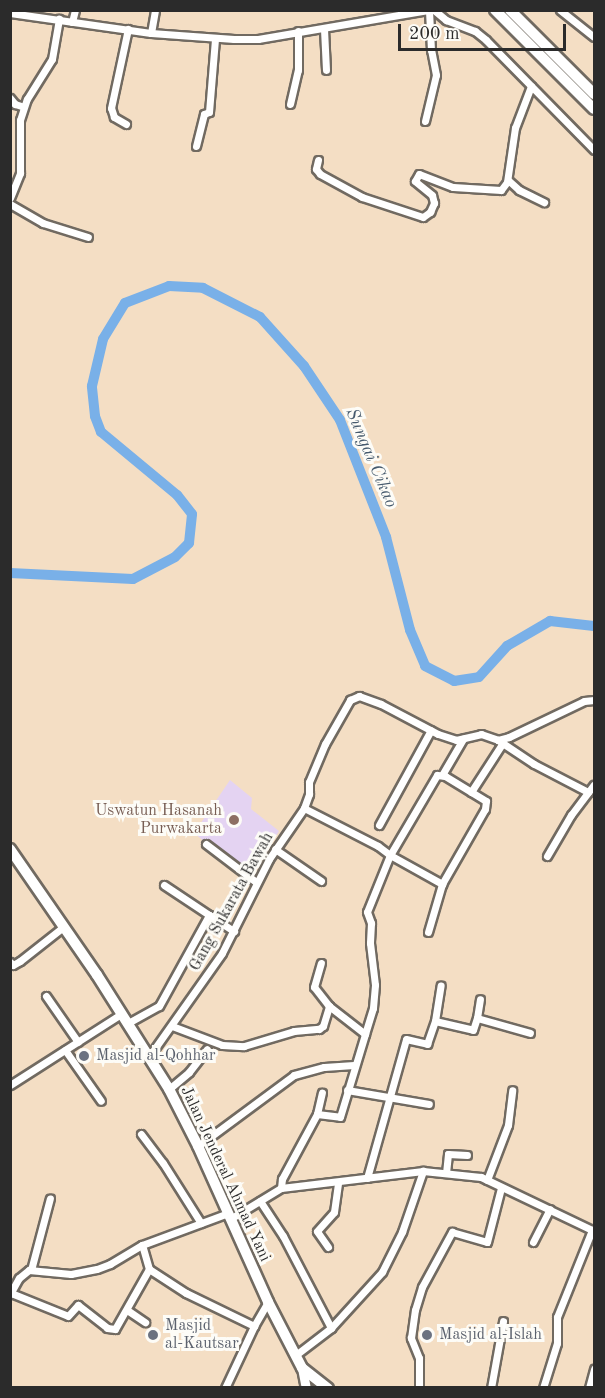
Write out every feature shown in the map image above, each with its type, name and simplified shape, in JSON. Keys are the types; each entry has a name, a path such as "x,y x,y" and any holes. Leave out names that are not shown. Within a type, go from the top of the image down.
{"highway":[{"path":"495,10 594,109"},
{"path":"510,10 594,94"},
{"name":"Jalan Jenderal Ahmad Yani","path":"12,854 86,960 118,1015 128,1023 169,1089 198,1146 268,1302 297,1354 302,1368 312,1382 328,1388"}],"main road":[{"name":"Jalan Jenderal Ahmad Yani","path":"302,1368 306,1388"}],"street":[{"path":"72,22 75,10"},
{"path":"151,33 154,10"},
{"path":"10,13 151,33 215,39 258,39 428,10 431,50 436,75 425,121"},
{"path":"434,10 446,20 480,36 594,150"},
{"path":"560,10 594,37"},
{"path":"10,198 19,179 19,129 24,107 52,59 59,20"},
{"path":"126,124 114,117 111,108 128,29"},
{"path":"324,29 326,70"},
{"path":"290,104 298,70 298,31"},
{"path":"196,146 204,114 209,112 215,39"},
{"path":"318,160 316,169 320,174 362,197 423,217 430,212 434,203 432,195 415,181 417,175 424,175 453,187 501,190 508,180 515,128 531,86"},
{"path":"10,98 15,104 24,107"},
{"path":"508,180 519,190 544,202"},
{"path":"10,204 43,223 88,237"},
{"name":"Gang Sukarata Bawah","path":"148,1058 209,973 234,931 256,882 275,849 304,808 309,794 309,782 325,744 342,712 354,697 381,704 450,739 463,739 481,734 500,742 562,714 584,701 594,700"},
{"path":"379,825 431,730"},
{"path":"442,776 463,739"},
{"path":"471,792 500,742 588,792"},
{"path":"317,1114 340,1118 354,1065 373,1008 375,985 373,953 370,943 371,923 367,912 390,855 434,778 442,776 486,801 486,805 442,884 428,932"},
{"path":"547,856 594,785"},
{"path":"304,808 378,846 442,884"},
{"path":"206,844 256,882"},
{"path":"275,849 321,881"},
{"path":"164,885 234,931"},
{"path":"128,1023 159,1006 209,915"},
{"path":"11,966 63,927"},
{"path":"321,963 313,984 330,1006 365,1034"},
{"path":"367,1178 391,1098 405,1040 428,1044 435,1021 441,985"},
{"path":"46,996 78,1042"},
{"path":"435,1021 473,1030 480,999"},
{"path":"172,1026 222,1045 244,1046 294,1031 319,1029 323,1026 330,1006"},
{"path":"10,1084 118,1015"},
{"path":"477,1018 530,1033"},
{"path":"169,1089 189,1072 207,1049"},
{"path":"65,1050 101,1101"},
{"path":"198,1146 294,1075 324,1067 354,1065"},
{"path":"347,1090 429,1104"},
{"path":"487,1180 508,1125 512,1090"},
{"path":"281,1188 285,1172 317,1114 322,1093"},
{"path":"141,1134 201,1223"},
{"path":"446,1173 448,1154 467,1155"},
{"path":"297,1354 331,1328 361,1297 390,1259 418,1191 423,1171"},
{"path":"149,1269 117,1328 110,1329 78,1305 68,1316 11,1294 19,1278 31,1270 57,1273 82,1272 110,1264 142,1245 201,1223 229,1216 281,1188 338,1183 423,1171 476,1175 593,1230 557,1317 557,1343 543,1388"},
{"path":"328,1247 317,1231 334,1212 338,1183"},
{"path":"419,1388 419,1358 411,1338 415,1310 422,1287 452,1232 487,1242 501,1188"},
{"path":"31,1270 50,1198"},
{"path":"260,1201 283,1236 331,1328"},
{"path":"533,1242 550,1209"},
{"path":"142,1245 149,1269 186,1293 254,1326"},
{"path":"225,1388 268,1302"},
{"path":"127,1310 145,1322"},
{"path":"491,1388 503,1321"},
{"path":"589,1388 594,1369"}],"shaded area":[{"name":"Uswatun Hasanah Purwakarta","path":"230,780 252,798 251,809 279,831 250,879 194,833"}],"waterway":[{"name":"Sungai Cikao","path":"10,573 133,579 175,557 189,543 192,514 177,495 101,432 95,416 92,386 103,339 125,303 169,286 203,288 260,317 304,366 340,420 386,537 410,630 425,666 454,681 479,677 507,646 550,621 594,626"}],"place":[{"name":"Uswatun Hasanah Purwakarta","path":"234,820"},
{"name":"Masjid al-Qohhar","path":"84,1056"},
{"name":"Masjid al-Kautsar","path":"153,1335"},
{"name":"Masjid al-Islah","path":"427,1335"}]}
